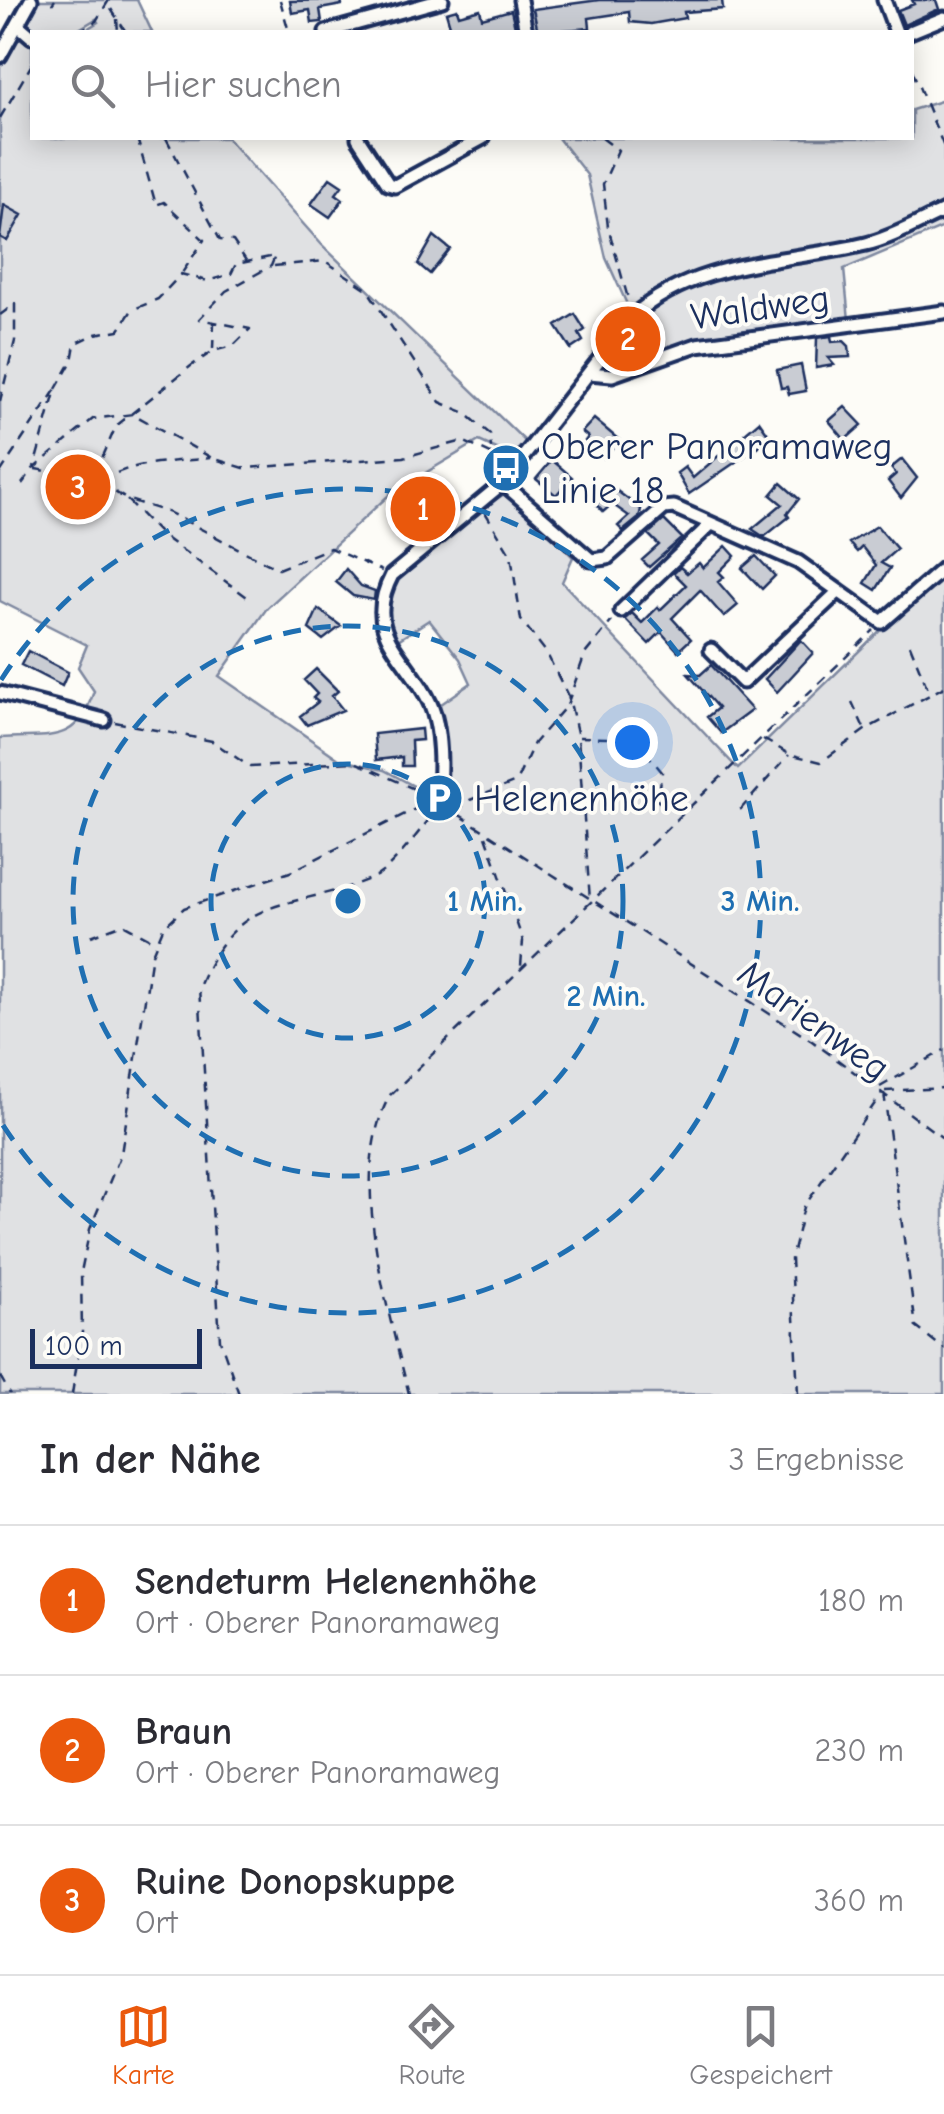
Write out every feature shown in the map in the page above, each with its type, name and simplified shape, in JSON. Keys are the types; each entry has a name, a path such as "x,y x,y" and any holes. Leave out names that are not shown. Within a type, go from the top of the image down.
{"street":[{"path":"0,56 31,0"},
{"path":"333,30 442,0"},
{"path":"520,0 526,30"},
{"path":"884,0 895,30"},
{"path":"914,30 944,18"},
{"path":"18,25 30,35"},
{"path":"359,140 388,184 395,186 478,140"},
{"path":"440,801 435,727 424,692 383,626 384,590 406,561 481,506 504,484 633,316 658,294 690,278 870,244 944,211"},
{"name":"Waldweg","path":"588,373 612,374 697,344 944,312"},
{"path":"504,484 591,560 607,558 664,508 798,562 882,622 944,568"},
{"path":"620,611 711,524"},
{"path":"711,650 743,682 839,591"},
{"path":"0,693 104,720"}],"path":[{"path":"80,30 109,7 110,0"},
{"path":"280,0 288,30"},
{"path":"109,7 125,30"},
{"path":"116,14 118,30"},
{"path":"0,118 30,67"},
{"path":"914,75 944,148"},
{"path":"0,473 56,389 72,361 75,344 94,334 120,330 132,310 158,299 204,240 164,202 156,205 137,140"},
{"path":"167,140 220,240 233,240 248,263"},
{"path":"605,140 618,150 603,184 608,227 633,316"},
{"path":"181,274 208,281 231,274 236,264 275,256 272,266"},
{"path":"93,498 99,483 98,468 116,426 213,351 233,346 250,330 199,319 226,291 272,266 325,261 367,289 440,402 464,412 490,434 491,450"},
{"path":"0,315 15,304 16,341 0,402"},
{"path":"213,351 214,322"},
{"path":"33,468 56,389"},
{"path":"22,484 33,468 93,419 133,414 212,458 244,468 404,457 463,441 491,450 501,459"},
{"path":"33,468 49,470 68,483 75,498 118,471 212,458"},
{"path":"99,483 126,499 170,513 278,569 330,548 377,568"},
{"path":"126,499 160,534 250,599"},
{"path":"481,506 511,555 521,620 546,652 569,698 578,737 590,902"},
{"path":"455,813 470,800 516,782 534,743 569,698 586,654 620,611"},
{"path":"409,1394 372,1214 372,1134 390,1095 520,968 564,932 590,902 882,622"},
{"path":"910,644 930,694"},
{"path":"763,739 789,754 821,762 865,730 944,688"},
{"path":"852,702 865,730"},
{"name":"Marienweg","path":"104,720 212,741 250,767 356,762 440,801 486,836 881,1089 916,1327 944,1349"},
{"path":"578,737 635,739 662,772 658,801 670,809 690,807"},
{"path":"740,810 789,754"},
{"path":"72,1394 82,1332 82,1272 90,1229 121,1154 156,942 170,919 184,908 290,872 440,801"},
{"path":"239,1394 220,1340 199,987 213,953 250,914 378,876 440,801"},
{"path":"486,836 522,941 520,968"},
{"path":"92,936 123,924 156,942"},
{"path":"798,1394 791,1259 804,1206 881,1089 944,1050"},
{"path":"881,1089 944,1088"},
{"path":"881,1089 944,1140"},
{"path":"0,1376 10,1394"}],"shaded area":[{"path":"36,0 137,0 151,30 85,30 98,22 96,19 77,30 33,30 24,18"},
{"path":"21,34 30,42 30,140 229,140 322,245 526,442 516,451 501,451 479,441 390,494 267,608 219,676 339,759 384,770 425,792 422,802 445,815 458,802 444,778 434,709 471,683 460,659 429,620 395,642 386,604 392,586 418,553 507,492 573,557 562,582 738,769 896,615 944,575 944,1394 0,1394 0,738 47,736 70,729 87,709 94,691 78,667 87,645 0,601 0,37"},
{"path":"944,100 944,227 844,269 849,320 686,343 611,371 605,363 635,322 606,258 587,175 560,140 914,140 914,109"}],"building":[{"path":"341,0 342,5 320,9 322,22 312,23 310,10 292,13 290,1"},
{"path":"599,0 722,0 723,9 684,12 685,18 651,24 630,22 629,12 589,18 590,28 538,30 533,9"},
{"path":"912,0 936,0 939,9 904,25 898,10 914,4"},
{"path":"457,9 459,15 480,9 482,18 511,10 516,30 451,30 446,12"},
{"path":"330,178 342,186 336,194 343,199 330,217 311,204"},
{"path":"4,205 22,215 7,241 0,237"},
{"path":"434,236 450,249 430,274 418,264"},
{"path":"575,314 585,330 579,334 583,341 571,349 556,326"},
{"path":"831,336 832,342 844,341 849,346 850,357 828,358 834,365 816,368 817,338"},
{"path":"801,365 806,391 789,394 787,387 781,388 777,370"},
{"path":"845,407 862,425 845,440 829,421"},
{"path":"594,419 619,440 604,458 585,441 588,437 582,432"},
{"path":"759,421 771,438 689,494 677,473 685,467 693,478"},
{"path":"902,459 917,478 901,498 888,481 896,474 891,468"},
{"path":"552,460 572,477 556,495 536,479"},
{"path":"781,483 799,499 787,514 789,517 764,537 752,529 782,504 771,495"},
{"path":"613,488 641,509 639,518 623,531 618,526 629,516 612,504 603,512 596,504"},
{"path":"664,520 682,538 649,567 642,560 659,545 648,534"},
{"path":"877,526 897,549 881,563 890,568 876,590 865,583 876,565 862,547 857,552 849,543"},
{"path":"726,546 735,556 719,572 724,577 718,582 738,605 724,617 700,590 672,618 691,639 678,651 661,632 649,644 625,619 632,613 642,623 658,607 660,610 686,585 674,573 680,567 687,573 699,563 703,568"},
{"path":"756,556 775,576 762,589 742,568"},
{"path":"346,569 361,586 375,591 374,600 353,596 336,582"},
{"path":"318,609 341,626 323,640 309,629"},
{"path":"801,640 813,653 777,692 765,679"},
{"path":"28,651 68,672 62,686 21,665"},
{"path":"711,665 752,710 721,733 707,717 718,708 688,674 700,675"},
{"path":"316,669 338,691 332,696 343,710 307,725 300,716 318,702 313,698 317,694 304,680"},
{"path":"421,729 422,740 411,741 412,766 402,766 402,757 376,760 374,734"}],"place":[{"name":"Braun","path":"628,339"},
{"name":"Oberer Panoramaweg Linie 18","path":"506,468"},
{"name":"Ruine Donopskuppe","path":"78,487"},
{"name":"Sendeturm Helenenhöhe","path":"423,509"},
{"name":"Helenenhöhe","path":"439,798"}]}
